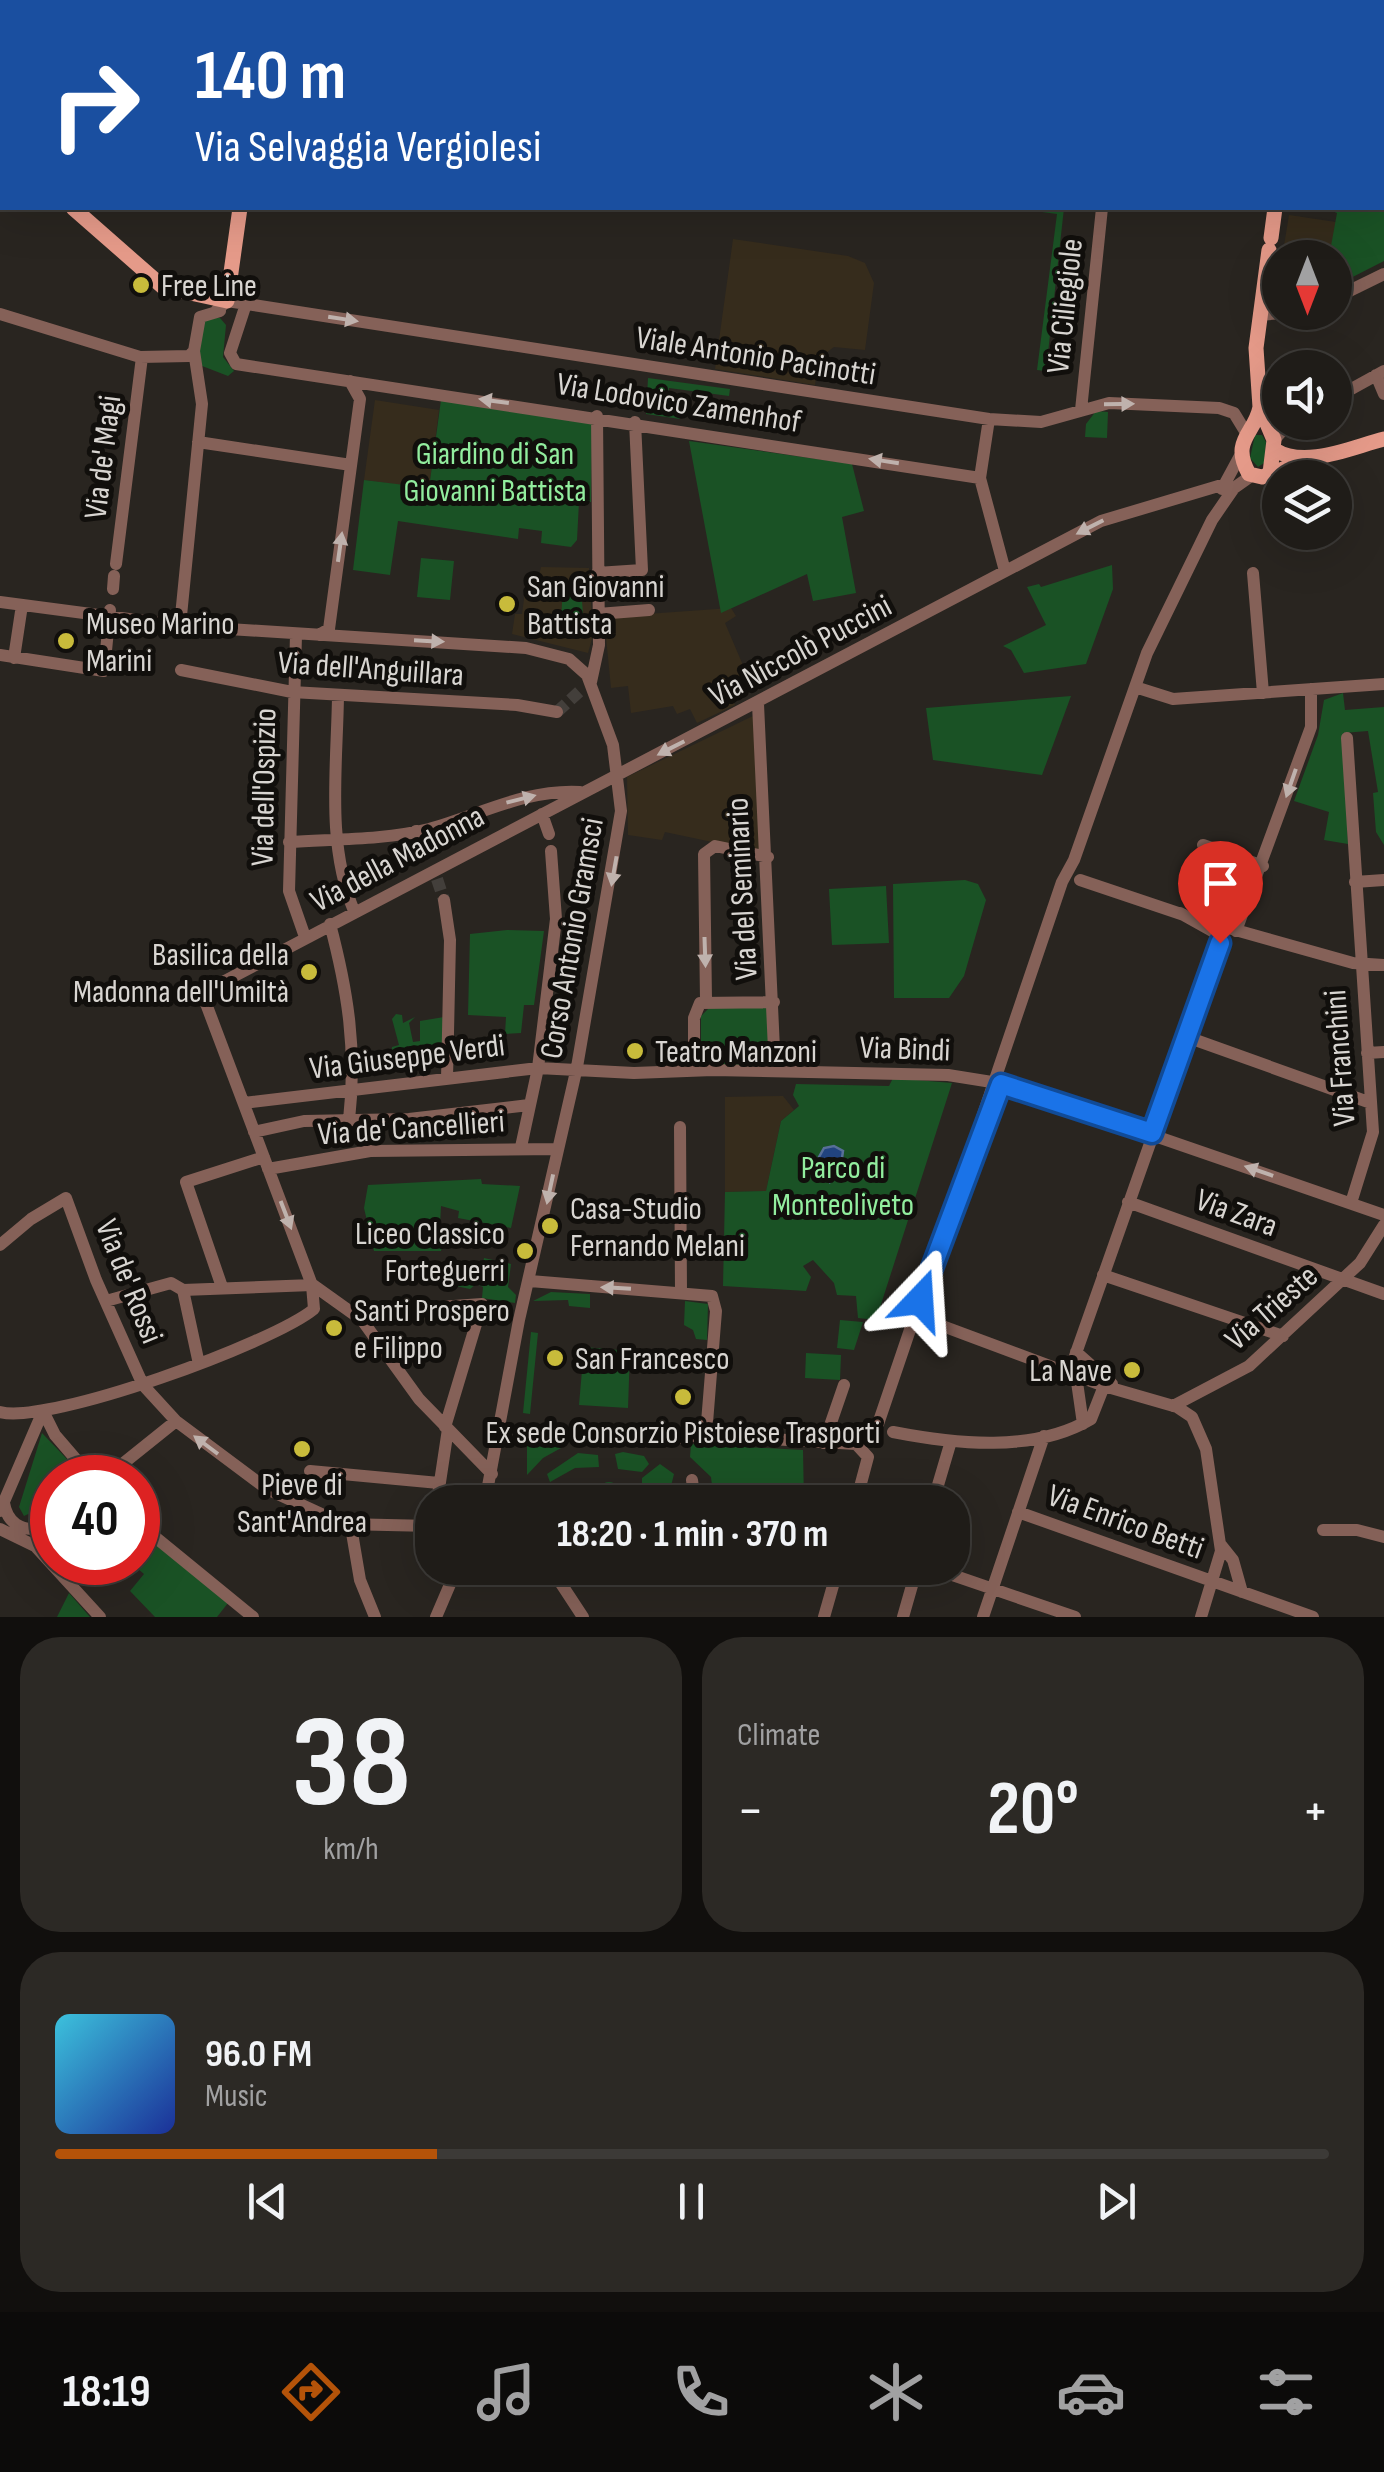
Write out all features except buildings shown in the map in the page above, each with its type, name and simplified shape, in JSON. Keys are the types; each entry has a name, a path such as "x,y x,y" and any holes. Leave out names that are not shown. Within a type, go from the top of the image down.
{"main road":[{"path":"74,210 163,288 219,306 240,210"},
{"path":"1262,426 1256,348 1275,210"},
{"path":"1262,436 1242,452 1251,476 1262,474"},
{"path":"1304,460 1381,439"},
{"path":"1269,440 1292,458 1314,456"}],"street":[{"name":"Via Ciliegiole","path":"1081,410 1102,210"},
{"path":"1352,290 1384,274"},
{"name":"Viale Antonio Pacinotti","path":"219,306 246,304 989,419 1040,422 1110,402 1219,408 1234,413 1262,434"},
{"path":"234,341 246,304"},
{"path":"180,626 202,404 194,351 199,320 219,306 230,322 234,341"},
{"path":"0,314 142,357 189,356 194,351"},
{"name":"Via Lodovico Zamenhof","path":"234,341 230,356 240,364 980,478"},
{"name":"Via de' Magi","path":"114,576 142,357"},
{"path":"1352,389 1380,373 1384,394"},
{"path":"326,634 360,399 350,380"},
{"path":"588,686 599,645 597,416"},
{"path":"989,419 980,478 1005,572"},
{"path":"596,573 642,570 635,422"},
{"path":"198,442 351,464"},
{"path":"909,1329 986,1113 1000,1084 1001,1067 1061,895 1066,870 1074,860 1135,687 1242,452"},
{"path":"1212,520 1234,488 1251,476"},
{"name":"Via Niccolò Puccini","path":"619,774 1106,519 1225,484"},
{"path":"1254,574 1263,693"},
{"path":"0,602 180,626 526,648 576,662 588,686"},
{"path":"22,605 7,657 104,671 110,614"},
{"path":"598,614 648,610"},
{"name":"Via dell'Ospizio","path":"296,635 290,744 289,890 305,937"},
{"name":"Via dell'Anguillara","path":"181,670 292,692 517,705 556,712"},
{"path":"1135,687 1174,699 1384,684"},
{"name":"Corso Antonio Gramsci","path":"490,1485 504,1442 530,1281 577,1067 620,836 619,774 588,686"},
{"path":"1236,932 1311,726 1311,690"},
{"path":"338,696 336,839 344,888 354,911"},
{"name":"Via del Seminario","path":"758,704 775,1071"},
{"name":"Via Franchini","path":"1347,738 1371,1104 1379,1132 1351,1203"},
{"name":"Via della Madonna","path":"244,1104 202,993 619,774"},
{"path":"289,842 416,831 532,796 584,792"},
{"path":"542,814 549,834"},
{"path":"416,831 422,850"},
{"path":"1203,845 1262,866"},
{"path":"694,1070 695,1013 706,1000 704,854 714,846 768,858"},
{"path":"521,1147 538,1068 556,919 552,909 552,851"},
{"path":"1074,860 1080,880"},
{"path":"1061,895 1080,880"},
{"path":"1080,880 1236,932 1360,964 1384,965"},
{"path":"1355,882 1384,880"},
{"path":"444,900 450,940 447,1079"},
{"path":"1084,1424 1072,1374 1076,1352 1220,941 1214,932 1180,913"},
{"path":"330,924 353,1021 350,1120"},
{"path":"706,1000 774,1002"},
{"path":"1187,1037 1371,1104"},
{"path":"1367,1053 1384,1052"},
{"name":"Via Giuseppe Verdi","path":"244,1104 538,1068 577,1067 634,1073 694,1070"},
{"name":"Via Bindi","path":"694,1070 948,1076 1000,1084 1384,1215"},
{"path":"0,1412 21,1415 43,1411 143,1385 198,1364 314,1309 312,1284 244,1104"},
{"path":"254,1132 304,1120 424,1118 530,1106"},
{"path":"680,1127 681,1292"},
{"name":"Via de' Cancellieri","path":"222,1287 186,1182 266,1163 370,1152 521,1147 558,1150"},
{"name":"Via de' Rossi","path":"0,1245 31,1218 66,1198 143,1385 176,1422 267,1489 351,1526"},
{"name":"Via Zara","path":"1128,1202 1384,1294"},
{"name":"Via Trieste","path":"1173,1406 1244,1370 1344,1279 1370,1250 1384,1225"},
{"path":"1104,1275 1283,1336"},
{"path":"530,1281 710,1295 716,1304 703,1435"},
{"path":"106,1301 171,1283 183,1290 312,1284 362,1320 447,1428 492,1474"},
{"path":"183,1290 198,1364"},
{"path":"920,1300 921,1318"},
{"path":"310,1471 439,1483 447,1428 482,1304 370,1312 362,1320"},
{"path":"666,1440 703,1435 856,1444 877,1428 912,1321 921,1318 1104,1386 1173,1406 1198,1426 1221,1545 1214,1582 1201,1617"},
{"path":"1076,1352 1122,1391"},
{"path":"824,1443 844,1385"},
{"path":"893,1432 951,1441 1044,1436 1084,1424 1093,1416 1104,1386"},
{"path":"43,1411 55,1435 72,1455"},
{"path":"30,1530 8,1517 2,1507 43,1411"},
{"path":"134,1455 176,1422"},
{"path":"984,1617 1044,1436"},
{"path":"938,1485 951,1441"},
{"path":"856,1444 868,1458 861,1485"},
{"path":"692,1480 693,1485"},
{"name":"Via Enrico Betti","path":"1018,1512 1313,1617"},
{"path":"370,1615 351,1526 415,1526"},
{"path":"0,1529 30,1542"},
{"path":"1323,1530 1357,1530 1384,1537"},
{"path":"160,1541 252,1617"},
{"path":"1221,1545 1234,1562 1242,1592"},
{"path":"970,1581 1074,1617"},
{"path":"70,1585 100,1617"},
{"path":"436,1617 450,1585"},
{"path":"562,1585 583,1617"},
{"path":"824,1617 833,1585"},
{"path":"903,1617 912,1585"}],"shaded area":[{"path":"1289,215 1376,228 1352,262 1352,240 1285,240"},
{"path":"733,239 848,256 865,263 874,283 865,350 834,347 819,358 815,385 715,369"},
{"path":"375,400 439,410 429,489 364,480"},
{"path":"541,567 589,568 593,635 588,653 512,634 515,614 522,614 526,584 537,584"},
{"path":"731,608 736,616 725,623 748,677 726,687 735,705 697,723 690,709 677,714 673,706 631,713 628,686 611,688 604,617"},
{"path":"755,715 764,853 665,832 662,840 628,835 627,777"},
{"path":"783,1096 794,1110 781,1121 766,1191 725,1192 725,1097"}],"green space":[{"path":"1027,210 1064,210 1046,371 1037,370 1057,214"},
{"path":"1330,210 1384,210 1384,261 1352,277 1352,240 1332,240 1337,213"},
{"path":"211,317 220,318 226,325 223,357 234,371 228,376 197,364 202,323"},
{"path":"648,378 730,389 729,396 669,388 666,403 682,405 680,419 646,414"},
{"name":"Giardino di San Giovanni Battista","path":"441,400 592,424 591,502 579,502 577,540 571,547 541,543 542,531 519,528 518,539 398,521 390,575 353,570 364,480 429,488"},
{"path":"1096,411 1108,412 1107,438 1085,437 1086,424"},
{"path":"1255,435 1262,435 1266,442 1264,460 1258,467 1250,458"},
{"path":"689,441 852,464 864,511 842,517 856,593 813,601 807,574 721,613"},
{"path":"421,558 454,561 450,600 417,597"},
{"path":"1112,565 1113,589 1086,664 1024,673 1011,650 1003,646 1046,625 1027,587 1041,587"},
{"path":"563,586 581,587 584,627 561,620"},
{"path":"1343,693 1345,710 1384,707 1384,845 1376,832 1373,793 1378,792 1368,731 1343,733 1348,844 1324,840 1329,812 1294,801 1318,735 1324,700"},
{"path":"1071,696 1042,775 933,760 926,708"},
{"path":"965,880 978,884 986,900 964,976 949,998 894,998 893,884"},
{"path":"886,886 889,943 832,945 829,889"},
{"path":"544,931 534,1005 524,1005 521,1033 505,1034 506,1017 468,1015 470,934"},
{"path":"712,1005 770,1008 770,1065 701,1065 701,1016"},
{"path":"396,1014 402,1015 403,1023 415,1017 409,1023 413,1042 420,1041 420,1021 444,1017 444,1059 397,1061 391,1071 382,1071 380,1064 369,1067 369,1060 391,1061 392,1047 399,1045 392,1019"},
{"name":"Parco di Monteoliveto","path":"893,1078 952,1083 876,1320 858,1318 856,1296 837,1295 834,1283 813,1260 803,1266 811,1277 806,1291 723,1286 725,1192 766,1191 781,1121 799,1106 793,1095 796,1084 889,1086"},
{"path":"481,1179 482,1184 520,1186 511,1228 458,1218 459,1211 441,1206 440,1225 446,1226 441,1251 374,1251 364,1208 368,1185"},
{"path":"484,1258 511,1264 508,1287 516,1295 515,1303 482,1298 483,1287 479,1285"},
{"path":"447,1261 478,1267 475,1285 470,1289 446,1284"},
{"path":"551,1292 590,1294 590,1308 569,1306 568,1300 533,1301"},
{"path":"685,1301 708,1304 707,1340 696,1339 693,1330 684,1325"},
{"path":"840,1320 863,1322 854,1350 837,1348"},
{"path":"531,1332 538,1333 530,1414 523,1413"},
{"path":"584,1347 630,1351 628,1408 579,1405"},
{"path":"806,1353 841,1355 840,1380 805,1378"},
{"path":"42,1433 63,1455 35,1455"},
{"path":"691,1444 803,1450 804,1485 712,1485 711,1477 690,1457"},
{"path":"527,1446 561,1448 543,1458 527,1475"},
{"path":"578,1453 598,1455 599,1467 575,1468 550,1482 547,1474"},
{"path":"615,1454 644,1456 649,1464 642,1472 618,1469"},
{"path":"660,1464 674,1474 671,1485 642,1485 642,1478"},
{"path":"30,1472 30,1513 24,1516 19,1507"},
{"path":"160,1546 228,1603 217,1617 155,1617 130,1591 135,1585 160,1585"},
{"path":"69,1593 90,1617 57,1617"}],"water":[{"path":"834,1146 843,1151 842,1158 849,1165 830,1182 819,1157 824,1148"}],"tunnel":[{"path":"557,712 580,691"},
{"path":"437,879 444,900"}],"place":[{"name":"Free Line","path":"141,285"},
{"name":"San Giovanni Battista","path":"507,604"},
{"name":"Museo Marino Marini","path":"66,641"},
{"name":"Basilica della Madonna dell'Umiltà","path":"309,972"},
{"name":"Teatro Manzoni","path":"635,1051"},
{"name":"Casa-Studio Fernando Melani","path":"550,1226"},
{"name":"Liceo Classico Forteguerri","path":"525,1251"},
{"name":"Santi Prospero e Filippo","path":"334,1328"},
{"name":"San Francesco","path":"555,1358"},
{"name":"La Nave","path":"1132,1370"},
{"name":"Ex sede Consorzio Pistoiese Trasporti","path":"683,1397"},
{"name":"Pieve di Sant'Andrea","path":"302,1449"}],"route":[{"path":"920,1300 986,1113 1001,1084 1025,1088 1152,1133 1220,943"}]}
